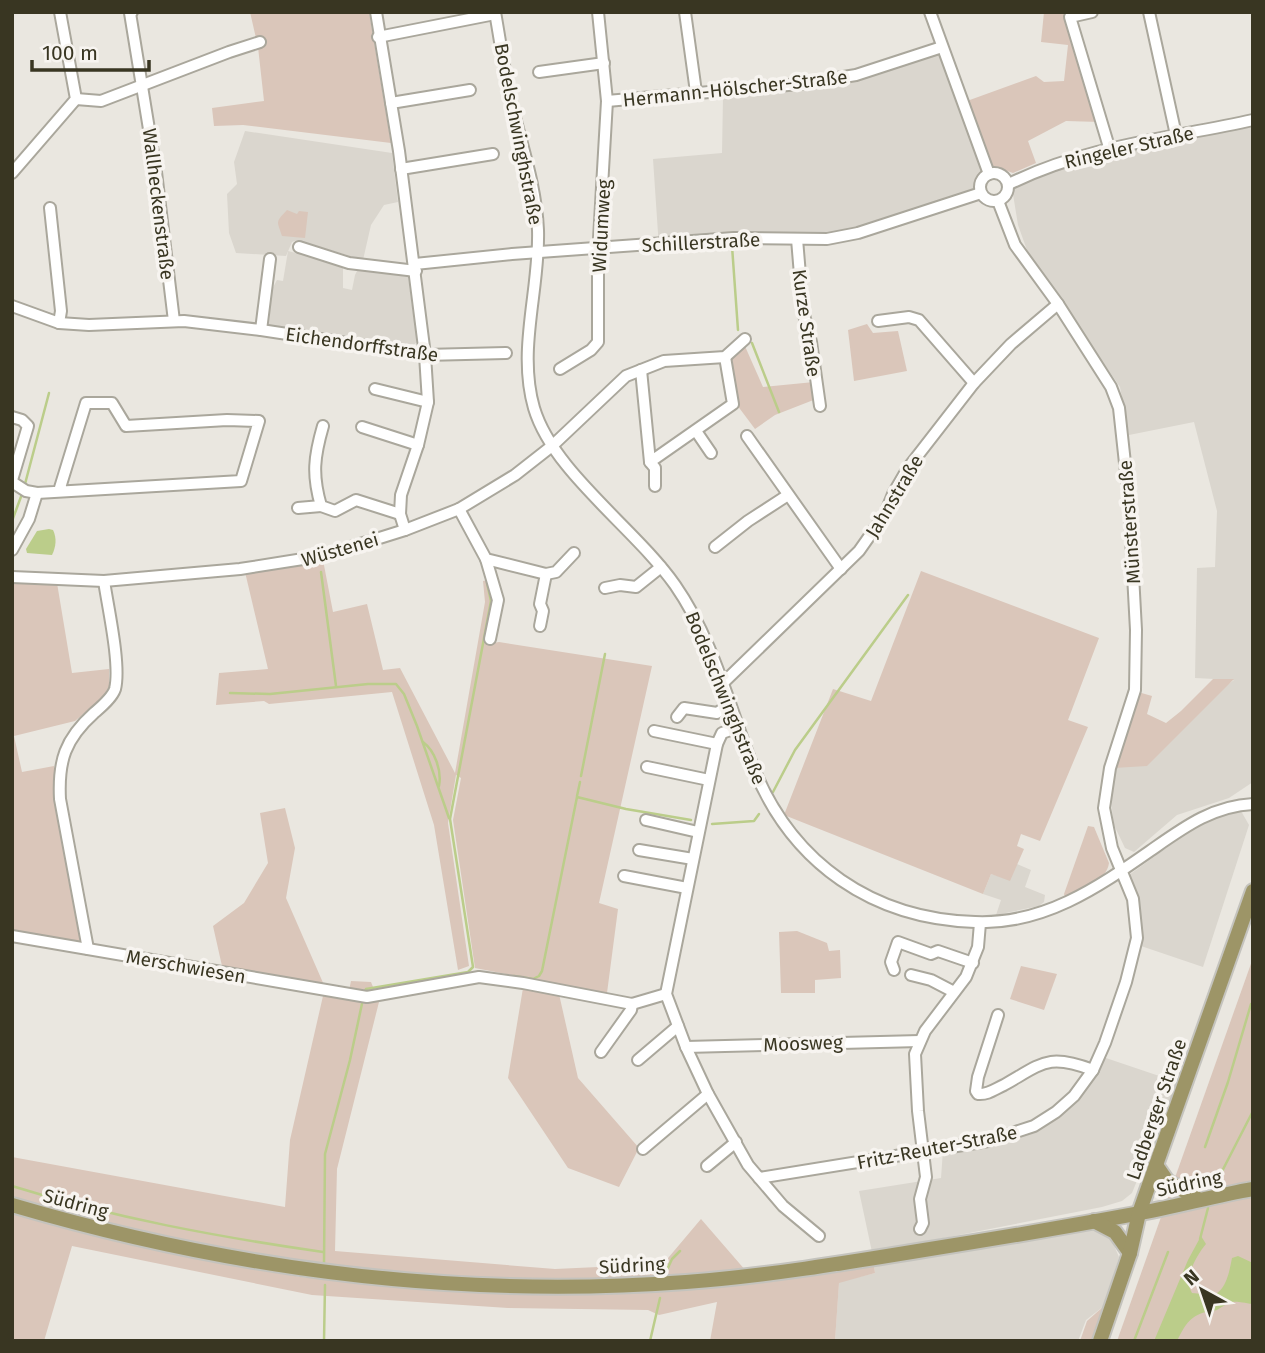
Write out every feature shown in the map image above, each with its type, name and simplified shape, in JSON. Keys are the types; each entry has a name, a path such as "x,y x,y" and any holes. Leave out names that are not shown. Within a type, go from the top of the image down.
{"main road":[{"name":"Ladberger Straße","path":"1100,1341 1130,1252 1139,1213 1253,891"},
{"path":"1156,1165 1167,1181 1198,1199"},
{"name":"Südring","path":"12,1205 122,1235 320,1273 461,1285 543,1287 689,1282 806,1269 1139,1213 1253,1189"},
{"path":"1094,1221 1115,1232 1130,1252"}],"street":[{"path":"61,12 76,99"},
{"name":"Wallheckenstraße","path":"132,12 130,13 156,172 174,321"},
{"path":"376,12 415,267 428,402 418,444 401,495 400,513 405,530"},
{"name":"Widumweg","path":"560,369 591,350 598,342 598,256 607,101 598,12"},
{"path":"685,12 696,92"},
{"path":"930,12 989,174"},
{"path":"1092,12 1070,17 1109,147"},
{"path":"1149,12 1176,135"},
{"path":"378,37 495,13"},
{"name":"Bodelschwinghstraße","path":"495,13 510,96 534,197 538,252 527,351 533,405 542,431 570,469 662,567 688,605 723,682 755,770 779,817 807,852 832,874 862,894 901,911 934,919 980,923 1048,911 1083,896 1207,814 1253,804"},
{"path":"76,99 101,101 229,52 260,43"},
{"name":"Hermann-Hölscher-Straße","path":"607,101 800,84 856,75 942,47"},
{"path":"539,72 604,63"},
{"path":"391,103 470,90"},
{"path":"12,173 76,99"},
{"name":"Ringeler Straße","path":"1009,184 1043,167 1109,147 1253,120"},
{"path":"401,169 493,154"},
{"path":"989,174 1001,174 1009,184 1006,195 998,201 988,200 981,192 981,182 989,174"},
{"name":"Schillerstraße","path":"299,247 349,263 415,267 538,252 734,238 827,239 858,233 981,192"},
{"name":"Münsterstraße","path":"998,201 1016,244 1111,387 1119,408 1129,500 1136,617 1135,690 1110,768 1104,808 1112,848 1122,870"},
{"path":"50,208 61,311 59,323"},
{"name":"Kurze Straße","path":"797,239 803,311 811,342 820,406"},
{"name":"Eichendorffstraße","path":"261,330 270,259"},
{"name":"Jahnstraße","path":"723,682 841,569 873,533 908,468 974,383 1010,344 1058,304"},
{"name":"Eichendorffstraße","path":"12,306 59,323 89,325 174,321 261,330 425,355 473,356 506,353"},
{"path":"878,321 909,317 919,320 974,383"},
{"path":"650,462 733,404 725,357 746,339"},
{"name":"Wüstenei","path":"12,577 104,581 288,563 322,556 405,530 459,509 515,475 552,446 626,376 664,361 725,357"},
{"path":"641,370 650,462 655,468 655,486"},
{"path":"375,389 428,402"},
{"path":"21,487 59,491 241,481 259,421 126,425 112,403 86,403 59,491"},
{"path":"12,417 25,421 28,426 21,487 29,519 12,550"},
{"path":"321,506 314,482 317,470 314,457 323,426"},
{"path":"362,427 418,444"},
{"path":"696,431 711,453"},
{"path":"747,436 841,569"},
{"path":"715,547 748,521 789,495"},
{"path":"298,508 321,506 335,511 356,500 400,513"},
{"path":"459,509 486,559 498,600 490,639"},
{"path":"486,559 546,574 556,572 574,553"},
{"path":"605,588 620,585 636,587 662,567"},
{"path":"540,626 544,611 540,604 546,574"},
{"path":"88,949 59,781 61,762 68,743 78,727 104,704 115,690 115,657 104,581"},
{"path":"677,717 684,708 717,713 730,704"},
{"path":"739,727 722,733 717,744 666,994 708,1094 736,1142 759,1178 783,1206 819,1236"},
{"path":"654,731 717,744"},
{"path":"647,767 709,780"},
{"path":"646,820 698,832"},
{"path":"639,850 693,859"},
{"name":"Fritz-Reuter-Straße","path":"759,1178 988,1140 1034,1126 1056,1112 1074,1096 1093,1070 1126,982 1137,938 1133,899 1122,870"},
{"path":"624,876 687,888"},
{"path":"920,1229 920,1199 926,1177 914,1064 920,1041 966,977 978,947 980,923"},
{"name":"Merschwiesen","path":"12,936 363,996 479,977 632,1004"},
{"path":"894,970 891,962 898,942 931,954 938,951 972,963"},
{"path":"911,975 931,980 954,992"},
{"path":"601,1052 631,1010 632,1004 666,994"},
{"path":"998,1015 978,1077 978,1094 990,1093 1052,1060 1068,1060 1093,1070"},
{"path":"638,1060 678,1026"},
{"name":"Moosweg","path":"686,1047 920,1041"},
{"path":"643,1149 708,1094"},
{"path":"707,1166 736,1142"}],"shaded area":[{"path":"250,12 369,12 391,143 243,125 214,126 212,108 264,101 258,47"},
{"path":"1044,12 1068,12 1100,122 1066,121 1028,141 1036,163 1013,173 993,166 967,101 1036,76 1044,82 1064,81 1068,45 1041,42"},
{"path":"939,48 983,167 979,175 978,190 841,233 725,236 659,248 653,159 722,153 723,97 856,77"},
{"path":"1253,127 1253,782 1229,798 1177,815 1134,852 1125,848 1113,823 1111,795 1114,768 1234,680 1195,678 1197,568 1215,567 1217,511 1194,422 1129,435 1120,387 1028,253 1018,225 1012,188 1050,169 1175,137"},
{"path":"245,131 392,153 398,202 384,205 371,225 363,260 297,240 292,242 286,256 236,253 229,233 227,194 237,184 234,162"},
{"path":"287,210 297,214 299,211 308,212 305,238 282,236 278,222"},
{"path":"288,251 343,265 343,288 352,290 358,269 408,277 417,342 412,346 271,328 267,324 270,293 277,280 283,281"},
{"path":"867,324 873,333 898,331 907,371 854,381 848,330"},
{"path":"744,344 763,387 814,382 816,399 775,415 755,429 734,401 728,358"},
{"path":"53,530 55,539 52,555 27,553 26,549 37,531"},
{"path":"323,560 333,612 367,604 383,670 400,668 455,773 485,602 483,581 488,580 494,600 486,644 499,642 652,666 599,903 618,909 607,993 475,968 453,820 461,778 456,775 448,823 469,966 458,970 434,825 392,692 269,704 264,701 216,705 219,673 268,669 245,572"},
{"path":"921,571 1099,638 1068,720 1088,727 1040,841 1021,834 1017,846 1024,849 1010,881 991,874 983,894 784,815 833,689 871,701"},
{"path":"12,582 57,583 72,673 109,669 109,687 102,698 75,721 14,736 22,772 54,766 56,796 84,945 12,933"},
{"path":"1213,679 1234,679 1147,766 1114,768 1138,692 1152,696 1147,714 1166,723"},
{"path":"285,808 295,848 286,898 324,985 222,966 213,926 244,903 268,863 260,813"},
{"path":"1241,811 1249,825 1203,967 1141,946 1138,898 1129,875 1195,827 1222,814"},
{"path":"1088,826 1094,827 1109,863 1098,880 1065,897 1064,894"},
{"path":"1017,864 1031,870 1025,887 1045,895 1044,902 1039,906 996,915 1001,900 983,894 991,874 1001,877"},
{"path":"797,931 827,943 829,951 840,950 841,978 815,980 815,993 781,993 779,932"},
{"path":"1253,958 1253,1341 1117,1341"},
{"path":"1021,966 1057,974 1044,1010 1010,999"},
{"path":"351,981 371,982 379,1002 337,1169 335,1251 555,1269 663,1264 701,1219 746,1271 531,1282 403,1276 290,1261 178,1240 12,1197 12,1157 285,1207 290,1140 323,996 347,1000"},
{"path":"523,988 559,994 578,1078 639,1148 619,1187 568,1168 508,1078"},
{"path":"1103,1057 1177,1082 1132,1193 1122,1201 1102,1207 872,1252 859,1191 941,1178 943,1150 990,1142 1066,1109"},
{"path":"12,1213 166,1251 301,1277 511,1294 726,1286 874,1266 875,1273 839,1283 835,1341 710,1341 717,1302 659,1315 648,1310 508,1308 312,1295 72,1246 44,1341 12,1341"},
{"path":"1093,1230 1110,1236 1119,1257 1104,1306 1086,1320 1078,1341 835,1341 839,1282 875,1273 874,1266"},
{"path":"1201,1236 1206,1244 1190,1275 1192,1293 1206,1297 1218,1293 1225,1283 1232,1258 1238,1256 1253,1263 1253,1304 1230,1302 1217,1310 1195,1316 1177,1341 1154,1341 1188,1260"},
{"path":"1104,1306 1092,1341 1080,1341 1087,1321"}],"waterway":[{"path":"732,246 738,330"},
{"path":"752,343 779,412"},
{"path":"25,484 49,393"},
{"path":"12,521 22,494"},
{"path":"321,572 336,686"},
{"path":"364,993 366,989 468,972 473,967 450,819 491,601 487,583"},
{"path":"773,792 795,750 908,595"},
{"path":"581,776 605,654"},
{"path":"230,693 270,694 368,684 396,684 404,694 417,726 449,818"},
{"path":"423,742 437,762 439,786"},
{"path":"577,796 580,782"},
{"path":"514,976 533,979 542,971 577,797 691,820"},
{"path":"712,824 754,821 759,814"},
{"path":"324,1263 325,1154 363,999"},
{"path":"1205,1147 1251,1004"},
{"path":"1216,1183 1253,1111"},
{"path":"12,1186 89,1208 167,1225 323,1252"},
{"path":"1200,1239 1208,1208"},
{"path":"666,1272 672,1259 680,1251"},
{"path":"1134,1341 1168,1252"},
{"path":"324,1341 325,1285"},
{"path":"650,1341 660,1298"}]}
